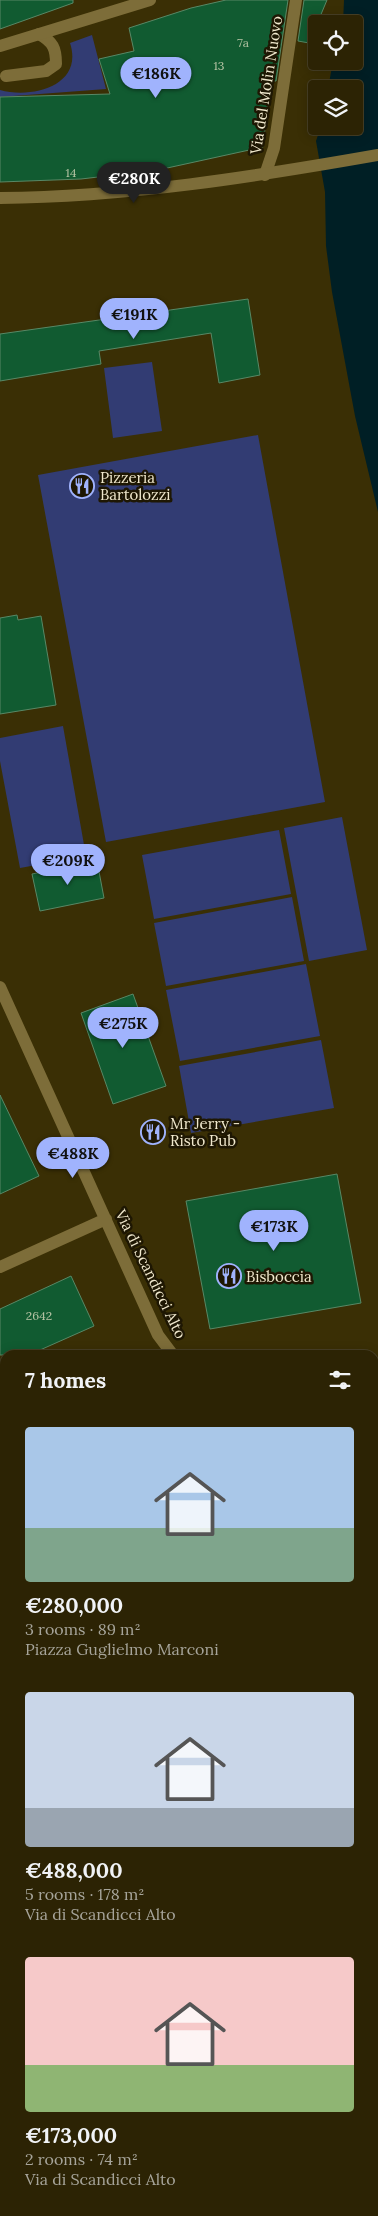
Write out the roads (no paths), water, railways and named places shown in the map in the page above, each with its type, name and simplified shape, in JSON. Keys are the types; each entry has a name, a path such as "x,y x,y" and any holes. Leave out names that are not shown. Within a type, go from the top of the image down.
{"street":[{"path":"0,46 150,0"},
{"name":"Via del Molin Nuovo","path":"265,175 274,148 296,0"},
{"path":"6,76 46,71 56,64 56,50 50,41 39,34"},
{"path":"0,198 65,198 265,175 378,155"},
{"name":"Via di Scandicci Alto","path":"0,987 158,1335 169,1350"},
{"path":"0,1267 106,1219"}],"place":[{"name":"Pizzeria Bartolozzi","path":"82,486"},
{"name":"Mr Jerry - Risto Pub","path":"153,1132"},
{"name":"Bisboccia","path":"229,1276"}]}
